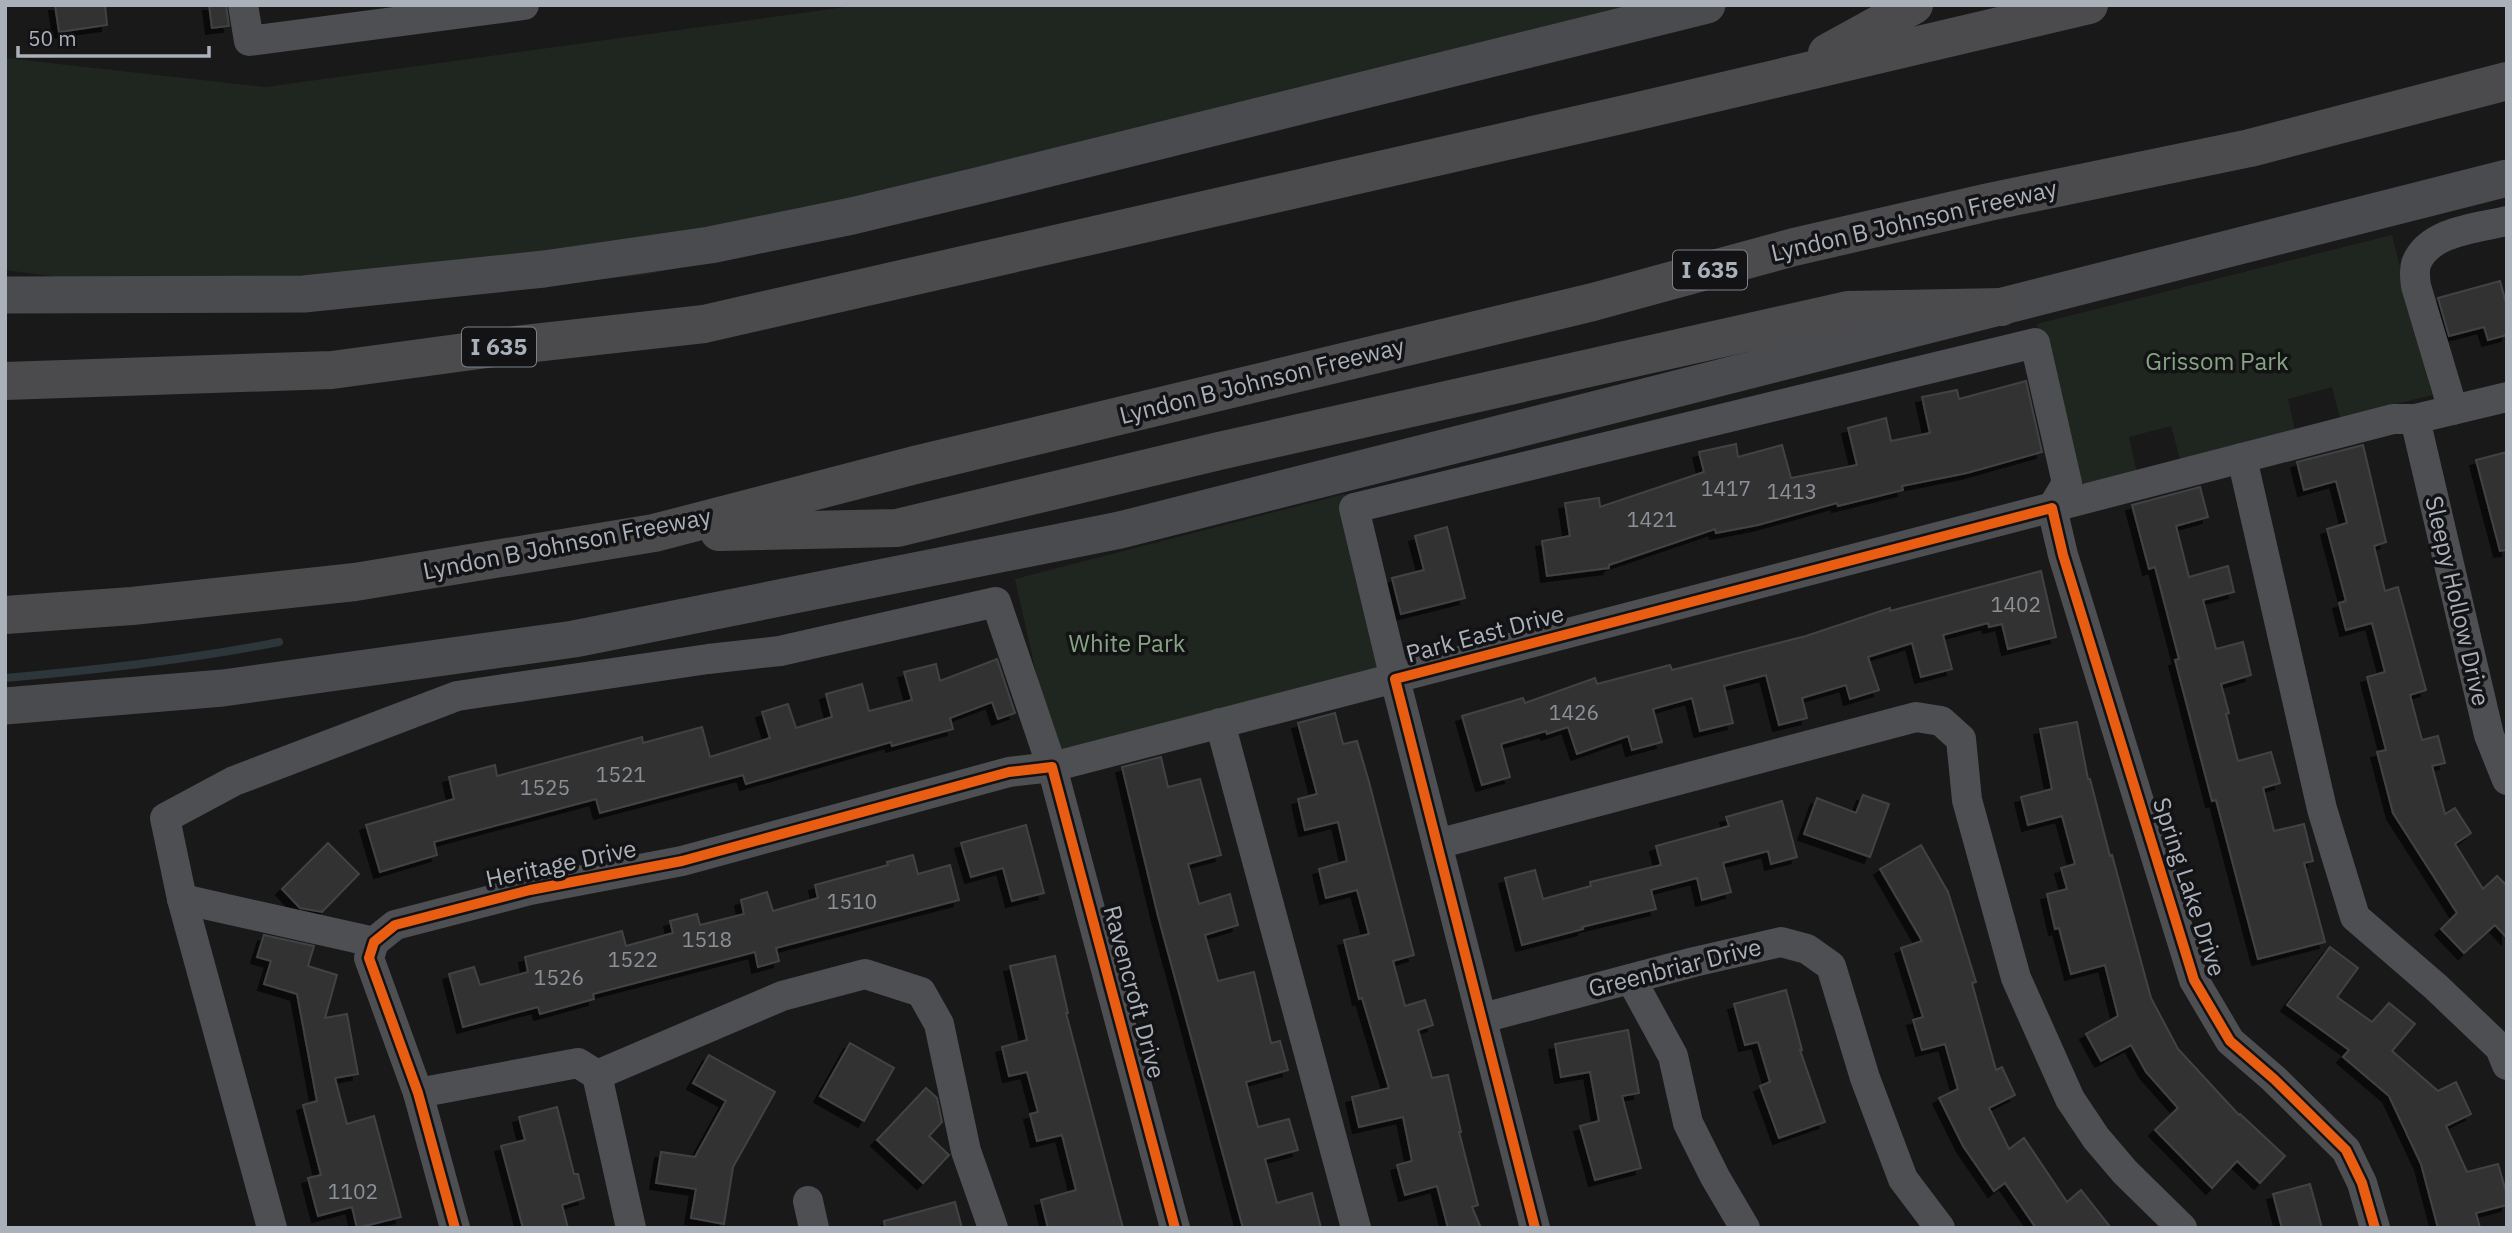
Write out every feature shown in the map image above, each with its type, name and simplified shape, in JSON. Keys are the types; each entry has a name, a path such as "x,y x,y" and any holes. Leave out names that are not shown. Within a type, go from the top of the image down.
{"highway":[{"path":"1785,76 1914,5"},
{"name":"I 635","path":"5,381 332,370 516,345 704,324 2089,5"},
{"name":"Lyndon B Johnson Freeway","path":"5,615 132,606 355,582 654,534 915,465 1593,302 1794,247 1989,202 2250,148 2507,81"},
{"path":"654,534 897,528 1219,451 1848,310 2001,307"}],"main road":[{"path":"5,295 304,294 544,269 710,245 852,216 977,186 1707,5"},
{"path":"5,706 223,688 574,639 1120,530 2507,178"}],"street":[{"path":"243,5 249,41 524,5"},
{"path":"2453,410 2416,286 2415,267 2421,254 2433,242 2507,221"},
{"path":"1395,679 1354,508 2035,343 2067,483 2052,508"},
{"name":"Park East Drive","path":"1535,1228 1395,679 2393,419 2415,419 2507,397"},
{"name":"Sleepy Hollow Drive","path":"2415,419 2489,735 2507,780"},
{"path":"2242,458 2322,809 2355,917 2436,987 2500,1048 2507,1065"},
{"name":"Spring Lake Drive","path":"2052,508 2067,568 2194,980 2230,1041 2274,1079 2346,1150 2362,1183 2375,1228"},
{"name":"Ravencroft Drive","path":"182,900 165,818 234,781 457,696 780,650 996,602 1052,767 1175,1228"},
{"name":"Heritage Drive","path":"374,942 395,925 530,890 682,861 1009,772 1052,767 1395,679"},
{"path":"1437,844 1916,717 1941,721 1961,739 1967,800 2016,978 2070,1099 2096,1138 2125,1172 2182,1228"},
{"path":"1220,723 1356,1228"},
{"path":"272,1228 182,900 374,942 369,958 418,1093 455,1228"},
{"name":"Greenbriar Drive","path":"1483,1018 1781,942 1807,949 1831,967 1865,1077 1903,1179 1940,1228"},
{"path":"597,1075 782,996 865,974 922,992 939,1024 966,1151 993,1228"},
{"path":"1631,979 1673,1056 1688,1124 1745,1228"},
{"path":"418,1093 578,1063 597,1075 631,1228"}],"green space":[{"path":"859,5 1736,5 779,247 644,275 309,309 5,270 5,58 266,87"},
{"name":"Grissom Park","path":"2392,235 2432,395 2340,418 2332,387 2288,399 2296,434 2181,463 2171,426 2129,437 2138,478 2079,493 2037,324"},
{"name":"White Park","path":"1345,494 1386,669 1055,757 1015,579"}],"building":[{"path":"55,5 105,5 107,25 59,32"},
{"path":"209,5 226,5 229,26 212,28"},
{"path":"2500,281 2507,307 2507,335 2488,340 2484,327 2449,336 2438,298"},
{"path":"2026,381 2042,452 1967,473 1902,486 1903,490 1838,506 1837,503 1758,525 1716,533 1715,529 1609,565 1609,568 1547,576 1542,541 1570,536 1565,503 1599,498 1600,507 1704,472 1699,452 1736,444 1738,457 1782,445 1791,478 1857,465 1848,428 1886,418 1891,441 1930,433 1922,397 1957,390 1959,399"},
{"path":"2363,445 2386,542 2374,546 2385,591 2398,587 2426,690 2410,695 2422,740 2438,736 2445,763 2432,766 2445,814 2455,808 2471,833 2455,844 2483,889 2497,876 2507,886 2507,938 2495,925 2464,953 2441,929 2457,913 2393,813 2377,752 2386,750 2367,677 2385,672 2372,623 2346,630 2339,603 2346,601 2327,529 2347,523 2336,481 2304,490 2297,462"},
{"path":"2507,452 2507,550 2500,551 2476,460"},
{"path":"2200,487 2208,517 2176,526 2189,577 2228,566 2234,592 2203,600 2216,649 2243,642 2251,675 2221,684 2238,761 2271,752 2280,783 2263,788 2274,831 2304,824 2313,861 2304,863 2325,942 2258,959 2216,800 2212,801 2175,660 2179,659 2155,567 2149,569 2132,505"},
{"path":"1447,527 1465,598 1401,614 1392,578 1424,570 1415,536"},
{"path":"2041,571 2056,637 2008,649 2002,624 1989,627 1988,623 1943,635 1952,669 1921,677 1912,643 1868,657 1879,690 1850,699 1846,685 1802,698 1807,718 1779,725 1766,675 1724,686 1733,723 1700,731 1692,698 1653,709 1662,742 1632,750 1628,736 1577,754 1568,727 1547,734 1546,731 1501,744 1510,777 1482,785 1462,716 1523,698 1525,703 1595,678 1597,684 1670,665 1672,670 1806,636 1890,608 1890,611"},
{"path":"997,659 1015,713 998,719 992,702 950,718 953,729 892,746 891,742 746,784 743,775 600,813 596,799 434,842 437,855 380,872 366,825 454,799 449,777 495,765 497,776 642,737 643,743 702,727 710,757 770,738 762,712 788,704 796,728 832,717 826,694 862,684 869,711 912,700 904,672 936,664 940,681"},
{"path":"1335,713 1343,744 1357,741 1369,782 1414,955 1393,961 1405,1006 1425,1000 1433,1025 1418,1030 1432,1078 1448,1075 1478,1205 1472,1207 1481,1228 1448,1228 1437,1186 1405,1195 1397,1165 1412,1161 1403,1117 1359,1127 1352,1097 1389,1088 1362,998 1359,999 1344,940 1369,934 1357,890 1326,898 1319,869 1347,861 1338,822 1305,830 1298,799 1317,794 1298,723"},
{"path":"2077,722 2088,779 2151,998 2178,1049 2239,1115 2285,1156 2260,1183 2237,1161 2212,1188 2155,1130 2178,1108 2146,1072 2131,1045 2101,1061 2086,1034 2118,1016 2105,965 2071,974 2059,928 2055,929 2047,894 2067,889 2061,868 2075,864 2062,816 2028,825 2021,797 2052,789 2040,729"},
{"path":"1161,757 1168,787 1200,779 1221,855 1188,864 1199,904 1230,894 1238,925 1205,935 1218,981 1254,972 1271,1043 1280,1041 1288,1070 1246,1082 1258,1127 1289,1119 1298,1150 1265,1159 1277,1203 1312,1193 1321,1228 1243,1228 1158,916 1122,767"},
{"path":"1863,795 1889,804 1870,857 1804,834 1817,798 1856,813"},
{"path":"1782,801 1797,857 1771,864 1768,851 1723,863 1731,892 1702,900 1697,878 1651,890 1656,909 1522,945 1505,878 1535,870 1543,899 1591,886 1590,882 1661,865 1656,846 1729,826 1726,817"},
{"path":"1026,825 1044,893 1012,901 1003,868 971,877 961,843"},
{"path":"328,843 359,874 322,912 300,908 282,889"},
{"path":"1921,845 1948,892 1976,982 1972,983 1996,1070 2002,1067 2015,1095 1989,1108 2009,1149 2024,1138 2067,1202 2081,1190 2111,1228 2036,1228 2005,1183 1994,1191 1963,1146 1939,1098 1958,1089 1945,1044 1922,1050 1913,1020 1923,1017 1901,948 1922,941 1880,869"},
{"path":"913,855 918,874 950,865 959,900 776,948 779,961 758,967 755,952 593,994 594,999 540,1014 538,1007 463,1027 449,974 474,967 480,985 528,972 525,957 622,931 626,946 673,933 670,921 697,914 700,925 744,914 741,900 767,892 773,911 818,898 815,885 888,865 887,862"},
{"path":"264,935 314,946 308,966 337,975 325,1018 347,1014 358,1074 335,1078 347,1124 374,1116 401,1217 357,1228 352,1207 318,1216 308,1178 321,1175 303,1105 317,1101 297,994 264,984 271,961 257,957"},
{"path":"2330,947 2358,968 2337,997 2372,1022 2389,1003 2415,1024 2392,1051 2438,1091 2456,1082 2471,1114 2446,1126 2467,1172 2498,1164 2507,1195 2507,1205 2476,1213 2480,1228 2438,1228 2421,1164 2389,1096 2343,1057 2349,1050 2287,1005"},
{"path":"1055,956 1066,1013 1123,1228 1048,1228 1041,1200 1076,1190 1062,1135 1037,1141 1030,1114 1038,1112 1027,1072 1009,1076 1002,1047 1027,1040 1010,966"},
{"path":"1786,990 1800,1050 1825,1122 1779,1138 1760,1086 1770,1082 1758,1042 1745,1045 1734,1004"},
{"path":"1628,1030 1639,1093 1622,1096 1641,1168 1595,1180 1580,1126 1599,1121 1590,1072 1561,1077 1555,1044"},
{"path":"850,1043 894,1068 864,1121 820,1096"},
{"path":"709,1055 775,1092 733,1167 724,1224 691,1218 696,1189 656,1183 661,1152 695,1157 726,1101 693,1083"},
{"path":"926,1088 937,1098 942,1122 929,1136 949,1155 923,1183 877,1140"},
{"path":"557,1107 574,1174 578,1174 584,1198 562,1205 568,1228 523,1228 501,1146 525,1140 519,1117"},
{"path":"2310,1184 2322,1228 2282,1228 2273,1194"},
{"path":"955,1202 962,1228 885,1228 884,1221"}],"waterway":[{"path":"5,678 143,664 279,642"}],"cycle path":[{"path":"1535,1228 1395,679 2052,508 2063,555 2194,980 2230,1041 2274,1079 2346,1150 2362,1183 2375,1228"},
{"path":"455,1228 418,1093 369,958 374,942 395,925 530,890 682,861 1009,772 1052,767 1175,1228"}]}
